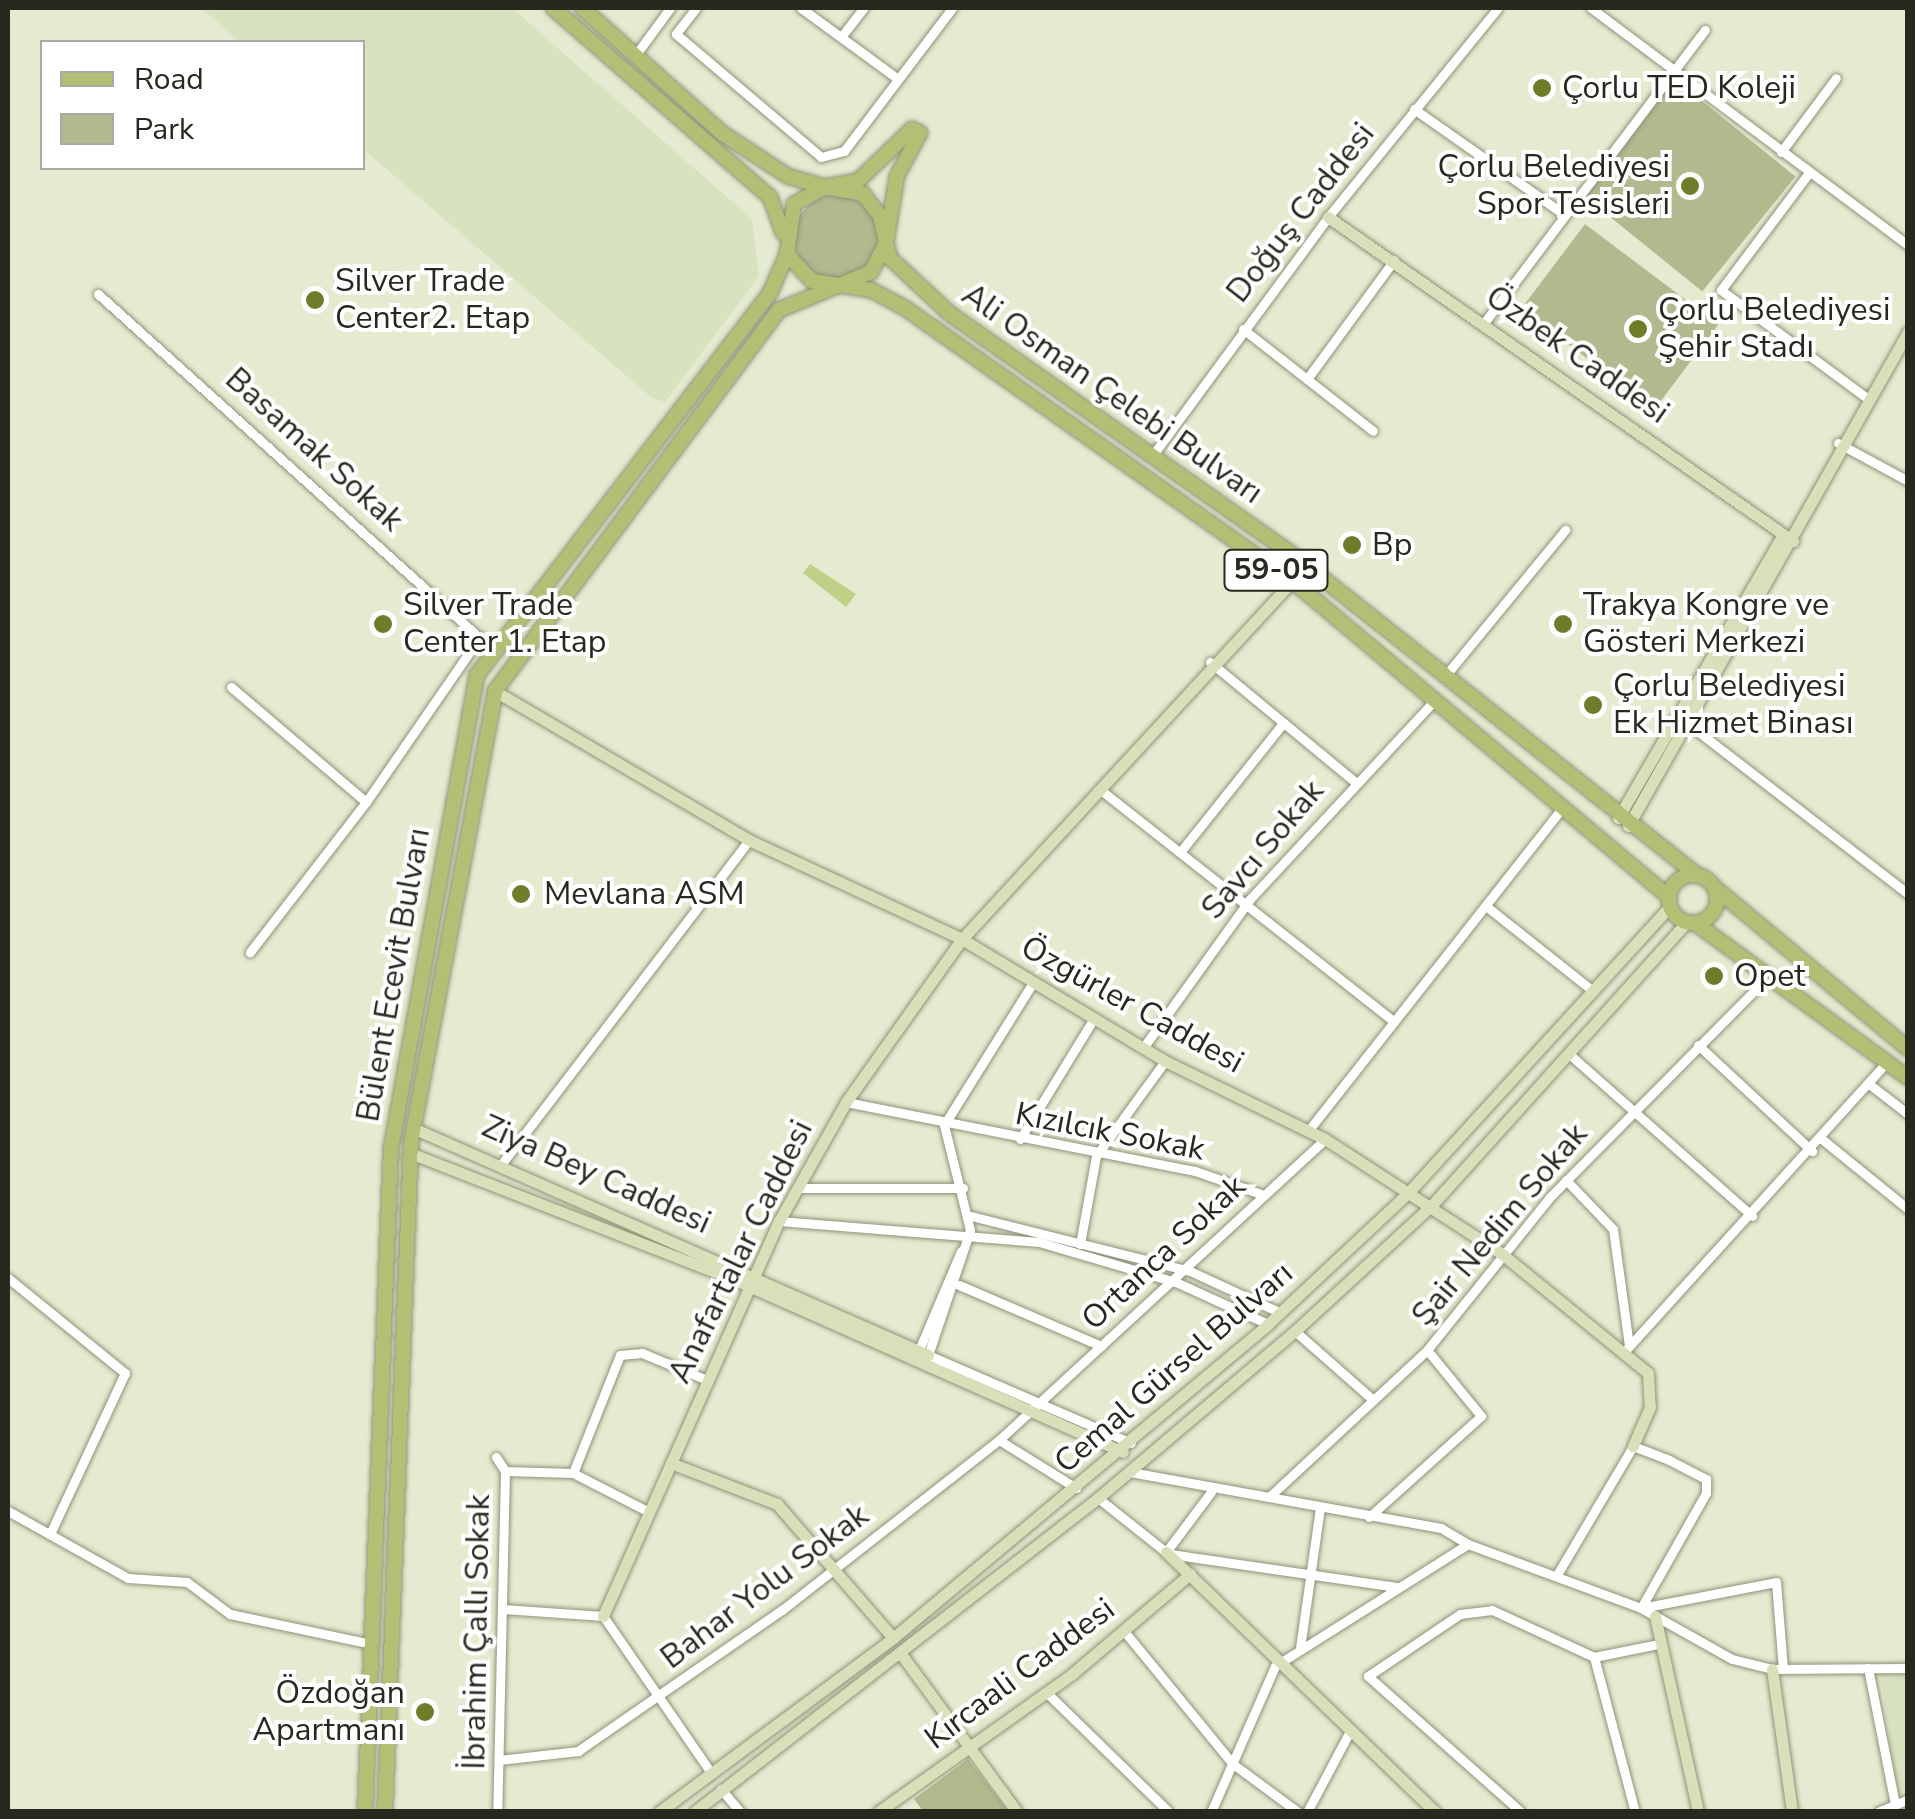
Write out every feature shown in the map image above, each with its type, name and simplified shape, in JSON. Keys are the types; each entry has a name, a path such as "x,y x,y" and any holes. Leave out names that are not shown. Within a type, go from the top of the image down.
{"main road":[{"path":"554,8 770,197 787,254"},
{"path":"582,8 748,151 825,187 863,194 886,243"},
{"path":"385,1812 410,1153 495,690 779,310 805,292 851,287 886,243 897,176 920,130 858,182 825,187 802,196 783,234"},
{"name":"Ali Osman Çelebi Bulvarı","path":"886,243 949,313 1322,577 1623,822 1696,875"},
{"name":"59-05","path":"787,254 812,281 851,287"},
{"name":"Bülent Ecevit Bulvarı","path":"365,1812 392,1148 477,675 492,649 770,293 787,254"},
{"name":"Ali Osman Çelebi Bulvarı","path":"851,287 937,330 1292,581 1436,698 1670,902"},
{"path":"1908,1050 1715,888 1696,875 1676,883 1670,902 1691,923 1765,980 1908,1078"},
{"path":"1691,923 1714,911 1715,888"}],"street":[{"path":"637,53 670,8"},
{"path":"696,8 676,34 821,156 844,151 952,8"},
{"path":"801,8 898,79"},
{"path":"841,37 864,8"},
{"name":"Doğuş Caddesi","path":"1152,456 1328,217 1498,8"},
{"path":"1592,8 1808,174 1908,245"},
{"path":"1484,323 1704,30"},
{"path":"1781,152 1836,78"},
{"path":"1414,110 1564,216"},
{"path":"1808,174 1721,290 1864,396"},
{"name":"Özbek Caddesi","path":"1328,217 1396,258 1788,537"},
{"path":"1307,378 1396,258"},
{"name":"Basamak Sokak","path":"98,294 492,649"},
{"path":"1243,329 1373,431"},
{"path":"1623,822 1788,537 1864,396 1908,332"},
{"path":"1838,444 1908,481"},
{"path":"1446,676 1565,530"},
{"path":"1292,581 1322,577"},
{"name":"Anafartalar Caddesi","path":"602,1616 778,1222 846,1102 962,939 1102,790 1210,662 1292,581"},
{"path":"1623,822 1687,723 1753,598"},
{"path":"250,952 366,802 480,637"},
{"path":"1210,662 1354,781"},
{"path":"231,687 366,802"},
{"name":"Özgürler Caddesi","path":"495,690 749,840 962,939 1142,1048 1324,1139 1431,1206 1502,1254 1627,1349 1648,1373 1652,1393 1633,1446"},
{"name":"Savcı Sokak","path":"1142,1048 1250,899 1354,781 1436,698"},
{"path":"1181,850 1283,723"},
{"path":"1687,723 1908,894"},
{"path":"1102,790 1250,899 1394,1022"},
{"path":"1308,1131 1562,809"},
{"path":"503,1162 749,840"},
{"name":"Cemal Gürsel Bulvarı","path":"659,1812 893,1638 1078,1490 1268,1324 1408,1193 1670,902"},
{"path":"1486,906 1593,991"},
{"name":"Cemal Gürsel Bulvarı","path":"694,1812 1098,1498 1295,1331 1431,1206 1691,923"},
{"name":"Şair Nedim Sokak","path":"1269,1497 1370,1398 1427,1350 1566,1180 1765,980"},
{"path":"921,1358 959,1285 970,1230 971,1216 944,1125 1032,984"},
{"path":"1020,1140 1093,1020"},
{"path":"1698,1046 1812,1151"},
{"path":"1568,1054 1637,1107 1752,1216"},
{"path":"1078,1252 1096,1156 1166,1060"},
{"path":"1627,1349 1823,1140 1886,1063"},
{"path":"1869,1084 1908,1114"},
{"name":"Kızılcık Sokak","path":"846,1102 1264,1195"},
{"name":"Ziya Bey Caddesi","path":"413,1128 503,1162 752,1281 1128,1448"},
{"name":"Ortanca Sokak","path":"1034,1408 1178,1283 1324,1139"},
{"path":"1823,1140 1908,1209"},
{"name":"Ziya Bey Caddesi","path":"410,1153 752,1281"},
{"path":"1566,1180 1617,1237 1615,1283 1627,1349"},
{"path":"798,1188 963,1188"},
{"path":"971,1216 1081,1239 1190,1270 1281,1312"},
{"path":"778,1222 970,1230 1078,1252 1178,1283 1268,1324"},
{"path":"921,1358 970,1230"},
{"path":"8,1278 125,1374 50,1534"},
{"path":"959,1285 1101,1346"},
{"path":"1295,1331 1370,1398"},
{"path":"1369,1518 1482,1416 1427,1350"},
{"path":"573,1473 620,1356 642,1354 708,1380"},
{"name":"Bahar Yolu Sokak","path":"499,1760 578,1751 658,1698 836,1568 1034,1408"},
{"path":"999,1440 1078,1490"},
{"path":"1558,1573 1633,1446 1706,1479 1699,1507 1641,1608"},
{"name":"İbrahim Çallı Sokak","path":"496,1458 506,1471 497,1812"},
{"path":"671,1464 777,1504 893,1638"},
{"path":"506,1471 573,1473 649,1512"},
{"path":"1130,1472 1211,1492 1269,1497 1441,1528 1468,1544 1558,1573 1641,1608 1732,1659 1778,1669 1908,1668"},
{"path":"1167,1553 1211,1492"},
{"path":"1098,1498 1190,1574 1275,1666 1436,1812"},
{"path":"1300,1648 1320,1507"},
{"path":"8,1511 128,1578 187,1582 230,1614 372,1644"},
{"path":"1211,1812 1275,1666 1468,1544"},
{"path":"1167,1553 1396,1587"},
{"name":"Kırcaali Caddesi","path":"878,1812 1047,1693 1190,1574"},
{"path":"1641,1608 1776,1582 1778,1669 1792,1812"},
{"path":"504,1610 602,1616 710,1771"},
{"path":"1521,1812 1368,1676 1460,1614 1492,1610 1594,1657 1658,1644"},
{"path":"1654,1616 1698,1812"},
{"path":"1124,1631 1233,1764 1298,1812"},
{"path":"901,1654 1017,1812"},
{"path":"1594,1657 1635,1812"},
{"path":"1868,1668 1895,1804"},
{"path":"1047,1693 1169,1812"},
{"path":"1306,1812 1348,1735"},
{"path":"722,1790 740,1812"},
{"path":"1878,1812 1908,1799"}],"shaded area":[{"path":"201,8 512,8 752,219 759,276 665,402 652,398 365,151 365,40 238,40"},
{"path":"810,564 856,594 846,607 803,573"},
{"path":"1880,1673 1907,1674 1907,1790 1898,1794"}],"green space":[{"name":"Çorlu Belediyesi Spor Tesisleri","path":"1675,79 1795,177 1702,292 1582,194"},
{"path":"836,195 852,198 866,207 875,221 875,253 866,267 852,276 836,279 820,276 806,267 797,253 794,237 797,221 806,207 820,198"},
{"path":"1585,224 1718,325 1655,409 1521,309"},
{"path":"968,1759 1008,1811 923,1811 914,1799"}],"place":[{"name":"Çorlu TED Koleji","path":"1542,88"},
{"name":"Çorlu Belediyesi Spor Tesisleri","path":"1690,186"},
{"name":"Silver Trade Center2. Etap","path":"315,300"},
{"name":"Çorlu Belediyesi Şehir Stadı","path":"1638,329"},
{"name":"Bp","path":"1352,545"},
{"name":"Silver Trade Center 1. Etap","path":"383,624"},
{"name":"Trakya Kongre ve Gösteri Merkezi","path":"1563,624"},
{"name":"Çorlu Belediyesi Ek Hizmet Binası","path":"1593,705"},
{"name":"Mevlana ASM","path":"521,894"},
{"name":"Opet","path":"1714,976"},
{"name":"Özdoğan Apartmanı","path":"425,1712"}]}
